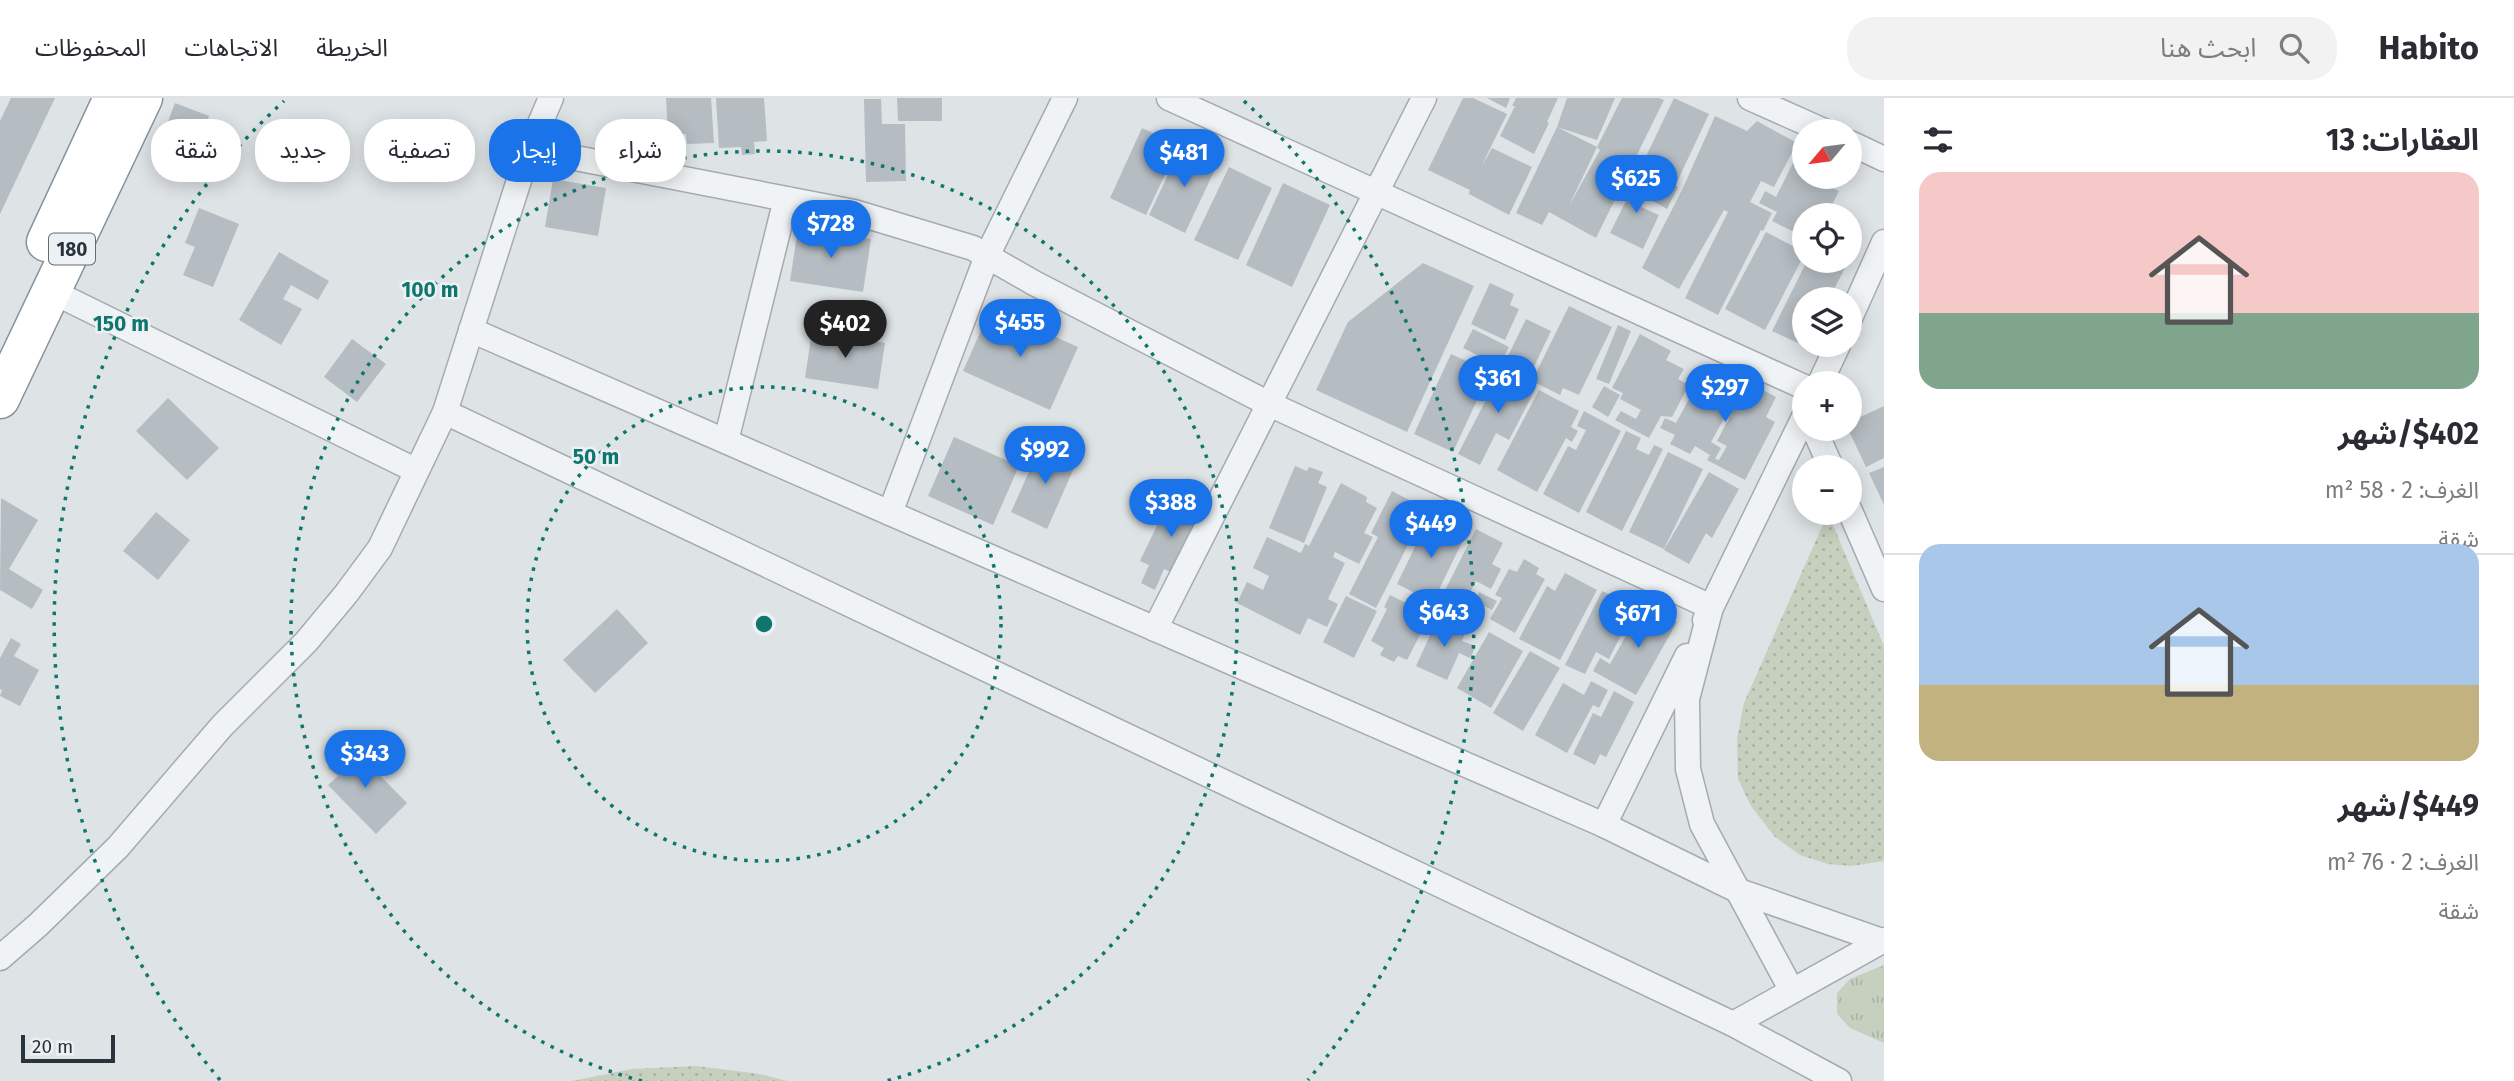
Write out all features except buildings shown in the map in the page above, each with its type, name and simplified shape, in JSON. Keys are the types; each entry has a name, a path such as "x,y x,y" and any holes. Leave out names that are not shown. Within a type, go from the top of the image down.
{"highway":[{"name":"180","path":"0,399 16,330 113,98"},
{"name":"180","path":"16,330 51,291 143,98"}],"street":[{"path":"542,119 551,98"},
{"path":"890,513 987,256 1065,98"},
{"path":"1169,98 1792,382"},
{"path":"1155,629 1424,98"},
{"path":"1750,98 1797,119"},
{"path":"1862,149 1884,159"},
{"path":"581,159 854,212 973,248 1034,283 1269,404 1711,607"},
{"path":"0,958 118,847 222,726 306,642 380,548 445,412 518,182"},
{"path":"726,441 786,199"},
{"path":"1862,297 1878,268 1884,242"},
{"path":"51,291 415,470"},
{"path":"471,330 1604,825 1739,891 1883,941"},
{"path":"445,412 1733,1024 1839,1081"},
{"path":"1604,825 1792,441"},
{"path":"1857,525 1882,578"},
{"path":"1711,607 1687,699 1688,769 1702,824 1792,991"},
{"path":"1733,1024 1883,941"}],"green space":[{"path":"1823,525 1833,525 1884,646 1884,861 1851,866 1828,864 1800,855 1775,837 1751,806 1738,779 1737,739 1744,703"},
{"path":"1884,965 1884,1043 1850,1028 1837,1014 1837,993 1850,979"},
{"path":"696,1066 760,1074 787,1081 572,1081 632,1069"}]}
